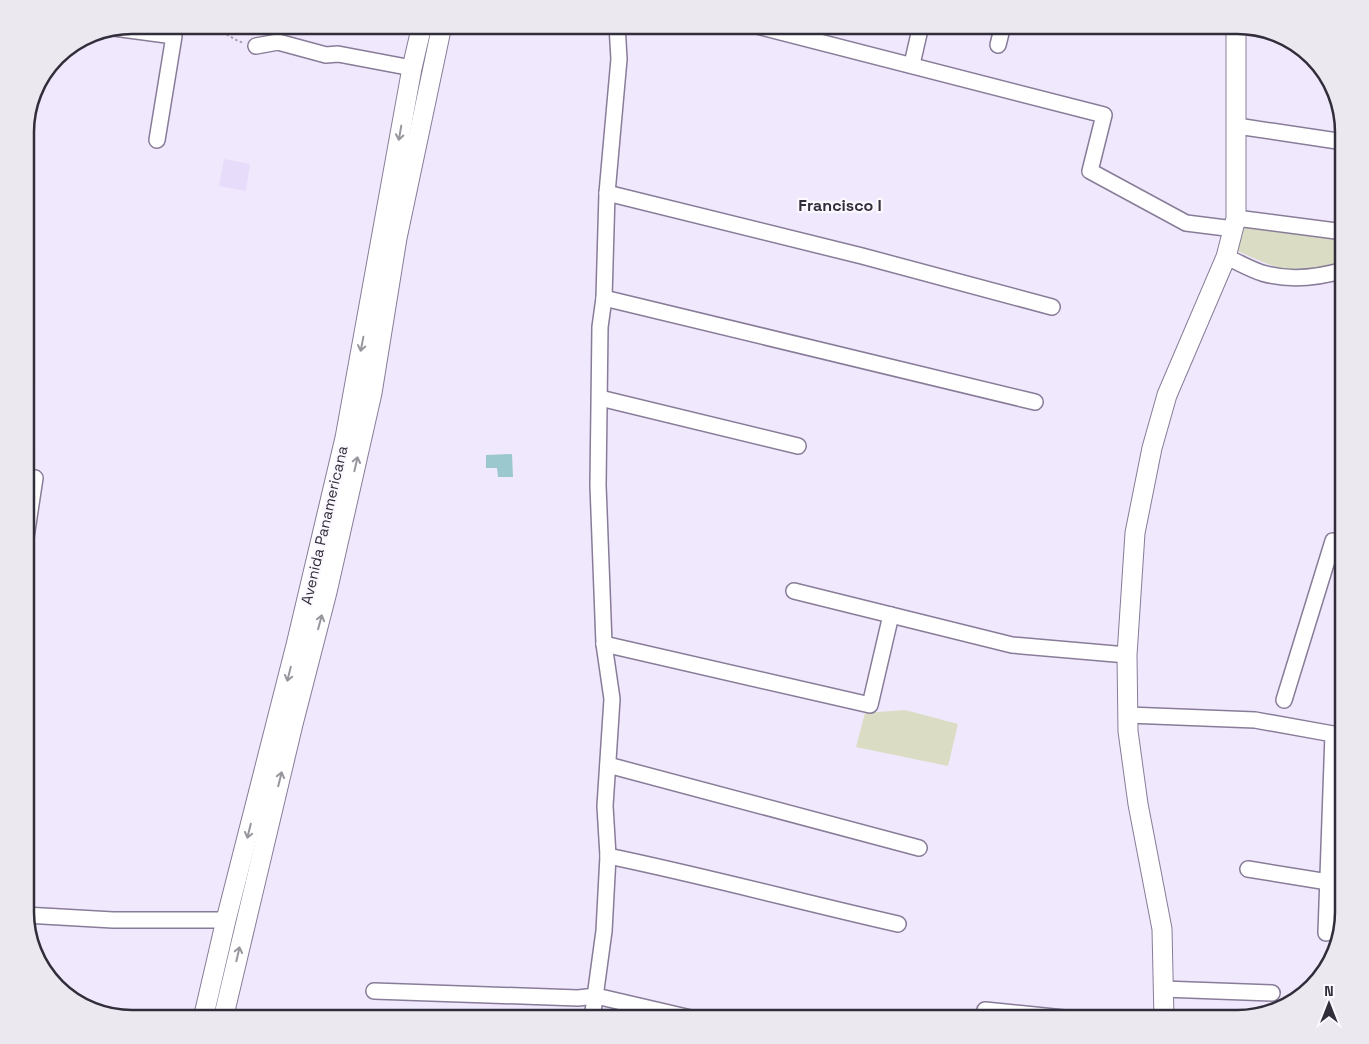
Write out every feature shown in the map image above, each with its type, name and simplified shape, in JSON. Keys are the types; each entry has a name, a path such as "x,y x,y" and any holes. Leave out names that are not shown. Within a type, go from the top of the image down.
{"main road":[{"name":"Avenida Panamericana","path":"414,110 412,68 420,34"},
{"name":"Avenida Panamericana","path":"225,1010 296,644 376,314 414,110 439,34"},
{"path":"1164,1010 1162,929 1138,804 1128,731 1127,655 1134,533 1152,448 1167,395 1226,257 1235,223 1236,34"},
{"name":"Avenida Panamericana","path":"205,1010 226,920 266,799 327,592 372,393 376,314"},
{"path":"309,588 327,592"},
{"path":"212,979 231,984"}],"street":[{"path":"157,140 174,36 159,34"},
{"path":"594,1010 604,931 608,856 605,806 612,699 604,644 598,485 600,327 604,298 607,193 619,59 618,34"},
{"path":"790,34 1104,114 1090,170 1186,223 1235,223 1335,231"},
{"path":"912,64 919,34"},
{"path":"998,45 1001,34"},
{"path":"256,46 278,42 326,55 338,54 412,68"},
{"path":"1237,126 1335,141"},
{"path":"607,193 862,256 1052,307"},
{"path":"1226,257 1262,273 1283,277 1314,278 1335,272"},
{"path":"604,298 1035,402"},
{"path":"600,398 798,446"},
{"path":"34,485 35,478"},
{"path":"1284,700 1332,541 1335,541"},
{"path":"794,591 1012,645 1127,655"},
{"path":"604,644 870,705 891,615"},
{"path":"1128,715 1254,720 1333,734 1326,933"},
{"path":"608,765 919,848"},
{"path":"608,856 695,874 769,894 898,924"},
{"path":"1248,869 1335,885"},
{"path":"34,916 113,920 226,920"},
{"path":"1164,988 1272,993"},
{"path":"374,991 578,998 596,996 656,1010"}],"path":[{"path":"226,34 238,41 256,46"}],"shaded area":[{"path":"224,159 250,164 246,191 219,186"},
{"path":"1244,226 1335,238 1335,263 1312,269 1286,269 1262,262 1235,250"},
{"path":"512,454 513,477 498,477 497,468 486,468 486,455"},
{"path":"905,710 958,724 948,766 856,747 865,713"}],"district":[{"name":"Francisco I","path":"840,205"}]}
